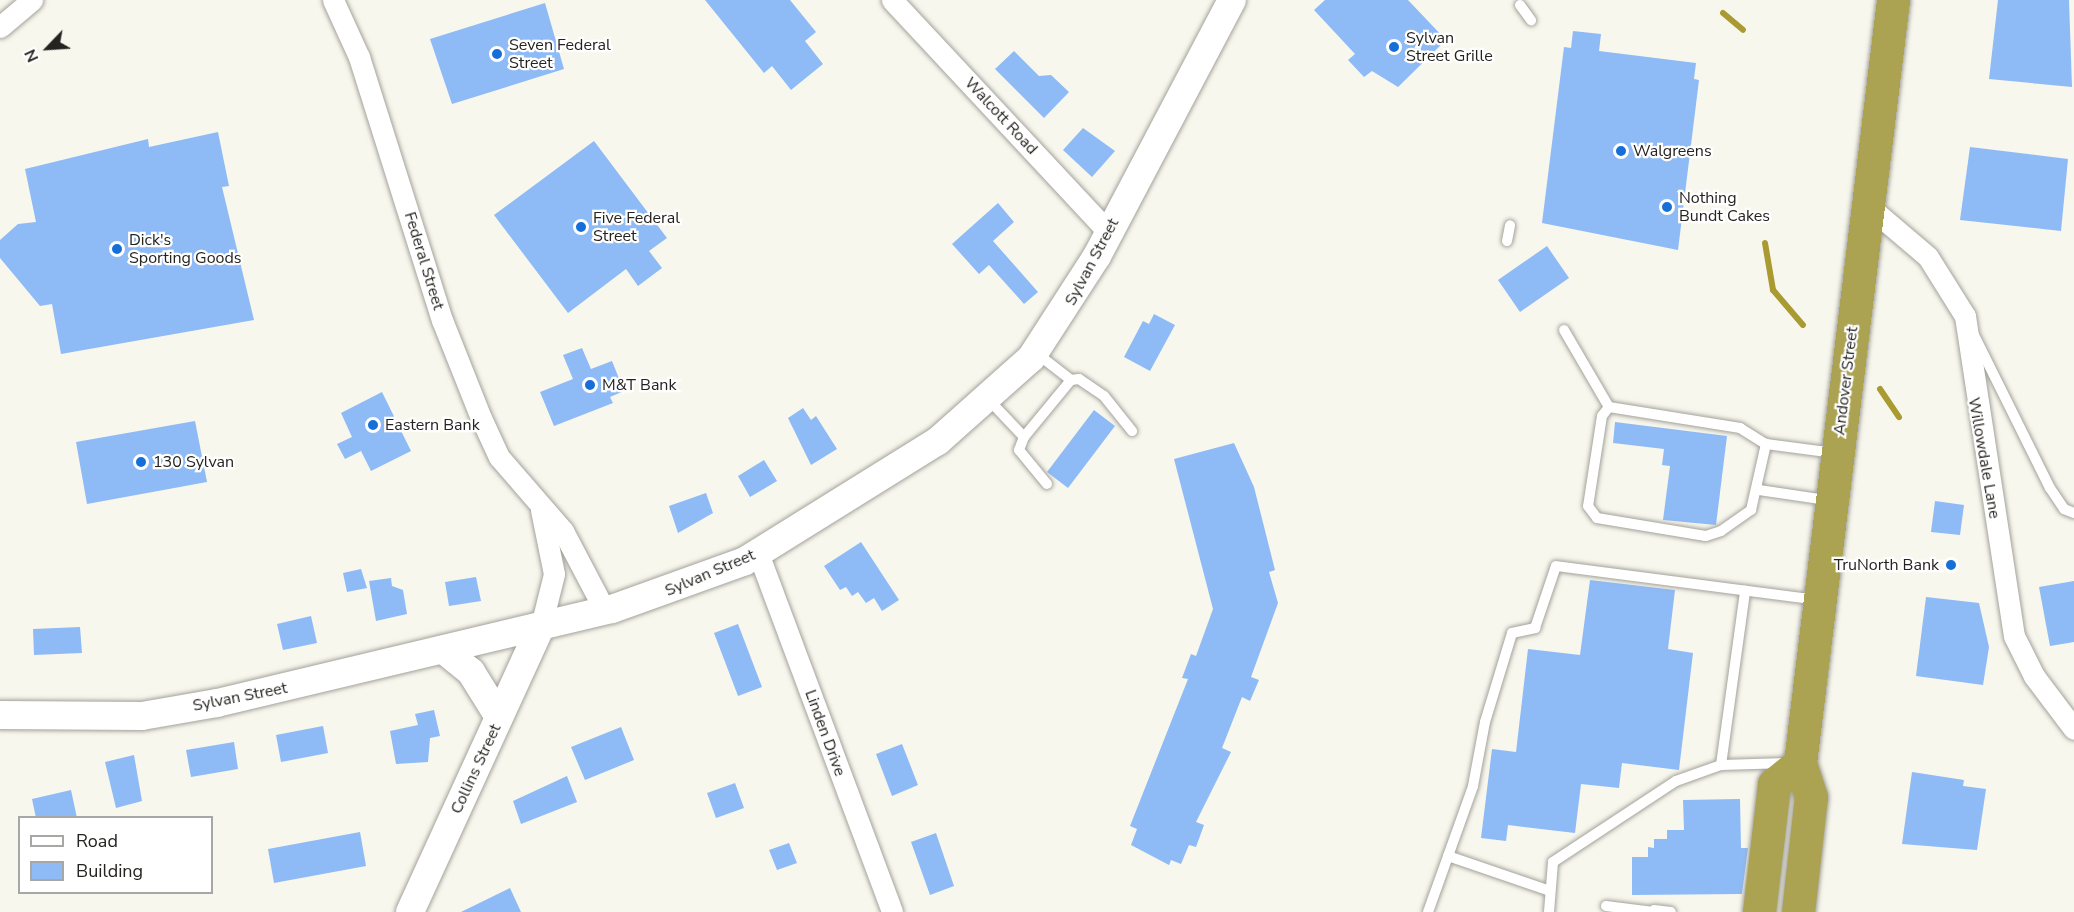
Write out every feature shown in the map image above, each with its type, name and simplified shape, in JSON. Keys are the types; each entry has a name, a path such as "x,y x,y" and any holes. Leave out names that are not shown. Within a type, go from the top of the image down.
{"highway":[{"name":"Andover Street","path":"1798,912 1811,797 1800,763 1893,0"},
{"path":"1759,912 1774,784 1800,763"}],"main road":[{"name":"Sylvan Street","path":"0,715 142,716 444,650 605,611 758,553 938,441 989,400 1035,352 1063,316 1232,0"},
{"name":"Collins Street","path":"410,912 541,626"},
{"path":"444,650 471,672 499,717"}],"street":[{"path":"0,27 32,0"},
{"name":"Federal Street","path":"333,0 385,131 464,378 500,457 540,509 563,531 605,611"},
{"name":"Walcott Road","path":"892,0 1108,233"},
{"name":"Willowdale Lane","path":"1867,205 1928,257 1965,316 2014,636 2034,676 2074,729"},
{"name":"Federal Street","path":"540,509 554,574 541,626"},
{"name":"Linden Drive","path":"758,553 892,912"}],"lane":[{"path":"1520,5 1531,20"},
{"path":"1507,241 1510,225"},
{"path":"1965,316 2050,488 2064,508 2074,513"},
{"path":"1564,330 1610,407 1740,428 1766,444 1837,453"},
{"path":"1035,352 1071,380"},
{"path":"1047,484 1019,450 1024,437 1071,380 1079,379 1104,396 1132,431"},
{"path":"989,400 1024,437"},
{"path":"1610,407 1602,416 1588,506 1597,518 1706,536 1750,510 1759,490 1766,444"},
{"path":"1759,490 1832,501"},
{"path":"1428,912 1473,786 1485,722 1512,633 1535,628 1556,566 1820,601"},
{"path":"1721,765 1745,591"},
{"path":"1549,912 1553,862 1676,781 1721,765 1800,763"},
{"path":"1448,856 1550,891"},
{"path":"1606,906 1671,912"}],"building":[{"path":"705,0 790,0 816,32 805,41 823,64 791,90 772,66 764,73"},
{"name":"Sylvan Street Grille","path":"1325,0 1408,0 1446,40 1398,87 1372,71 1364,77 1348,60 1355,54 1314,10"},
{"path":"1998,0 2069,0 2072,87 1989,79"},
{"name":"Seven Federal Street","path":"545,3 564,69 452,104 430,39"},
{"name":"Walgreens","path":"1573,31 1601,34 1599,51 1696,63 1694,79 1699,80 1678,250 1542,223 1564,47 1571,48"},
{"path":"1014,51 1039,76 1051,75 1069,92 1044,118 995,69"},
{"path":"1083,128 1115,151 1092,177 1063,150"},
{"name":"Dick's Sporting Goods","path":"218,132 229,186 222,187 254,320 61,354 52,304 40,306 0,258 0,240 18,224 36,222 25,169 148,139 149,147"},
{"name":"Five Federal Street","path":"594,141 667,238 649,251 662,268 638,286 626,269 568,313 494,215"},
{"path":"1970,147 2068,159 2061,231 1960,220"},
{"path":"998,203 1014,222 993,241 1038,292 1024,304 989,265 979,274 952,244"},
{"path":"1547,246 1569,278 1520,312 1498,280"},
{"path":"1154,314 1175,325 1150,371 1124,357 1143,321 1149,324"},
{"name":"M&T Bank","path":"582,348 591,369 612,361 624,391 610,397 613,403 554,426 540,392 573,379 563,355"},
{"name":"Eastern Bank","path":"382,392 411,451 371,471 361,451 345,459 337,444 352,437 341,413"},
{"path":"803,408 811,420 816,416 837,449 811,465 788,418"},
{"path":"1094,410 1115,426 1068,488 1047,472"},
{"name":"130 Sylvan","path":"195,421 207,482 87,504 76,442"},
{"path":"1615,422 1727,436 1716,525 1663,520 1670,466 1662,465 1664,449 1613,443"},
{"path":"1234,443 1254,487 1275,570 1269,572 1278,603 1251,677 1259,680 1250,701 1242,697 1222,748 1231,752 1196,822 1204,825 1196,847 1189,845 1181,864 1171,860 1169,865 1131,845 1137,829 1130,826 1188,679 1182,678 1191,654 1196,656 1213,609 1174,459"},
{"path":"764,460 777,481 750,497 738,476"},
{"path":"706,493 713,513 678,533 669,506"},
{"path":"1935,501 1964,505 1960,535 1931,532"},
{"path":"861,542 899,600 882,611 874,598 866,603 858,592 852,596 846,587 840,590 824,566"},
{"path":"361,569 367,588 347,592 343,573"},
{"path":"476,577 481,601 449,606 445,582"},
{"path":"391,578 392,586 403,590 407,614 376,621 369,581"},
{"path":"1590,580 1675,590 1668,649 1693,653 1679,770 1622,763 1619,788 1581,784 1575,833 1508,825 1506,841 1481,838 1492,749 1516,752 1528,649 1580,655"},
{"path":"2074,581 2074,642 2050,646 2039,587"},
{"name":"TruNorth Bank","path":"1926,597 1979,603 1989,647 1983,685 1916,676"},
{"path":"311,616 317,643 283,650 277,624"},
{"path":"738,624 762,687 738,696 714,633"},
{"path":"80,627 82,653 34,655 33,629"},
{"path":"434,710 440,736 430,738 428,762 396,764 390,731 418,725 415,714"},
{"path":"323,726 328,753 281,762 276,735"},
{"path":"621,727 634,760 585,780 571,747"},
{"path":"234,742 238,769 191,777 186,750"},
{"path":"902,744 918,785 892,796 876,754"},
{"path":"134,755 142,801 116,808 105,762"},
{"path":"1912,772 1964,780 1963,786 1986,789 1977,850 1902,844"},
{"path":"567,776 577,802 521,824 513,801"},
{"path":"735,783 744,808 716,818 707,793"},
{"path":"71,790 77,816 36,816 32,799"},
{"path":"1740,799 1741,848 1748,848 1742,894 1632,895 1632,857 1648,857 1648,847 1654,848 1654,839 1667,839 1667,830 1684,830 1683,800"},
{"path":"360,832 366,866 274,883 268,849"},
{"path":"936,833 954,886 930,895 911,842"},
{"path":"789,843 797,863 777,870 769,850"},
{"path":"510,888 521,912 461,912"}],"waterway":[{"path":"1723,13 1743,30"},
{"path":"1765,243 1773,290 1803,325"},
{"path":"1880,389 1899,417"}],"place":[{"name":"Sylvan Street Grille","path":"1394,47"},
{"name":"Seven Federal Street","path":"497,54"},
{"name":"Walgreens","path":"1621,151"},
{"name":"Nothing Bundt Cakes","path":"1667,207"},
{"name":"Five Federal Street","path":"581,227"},
{"name":"Dick's Sporting Goods","path":"117,249"},
{"name":"M&T Bank","path":"590,385"},
{"name":"Eastern Bank","path":"373,425"},
{"name":"130 Sylvan","path":"141,462"},
{"name":"TruNorth Bank","path":"1951,565"}]}
